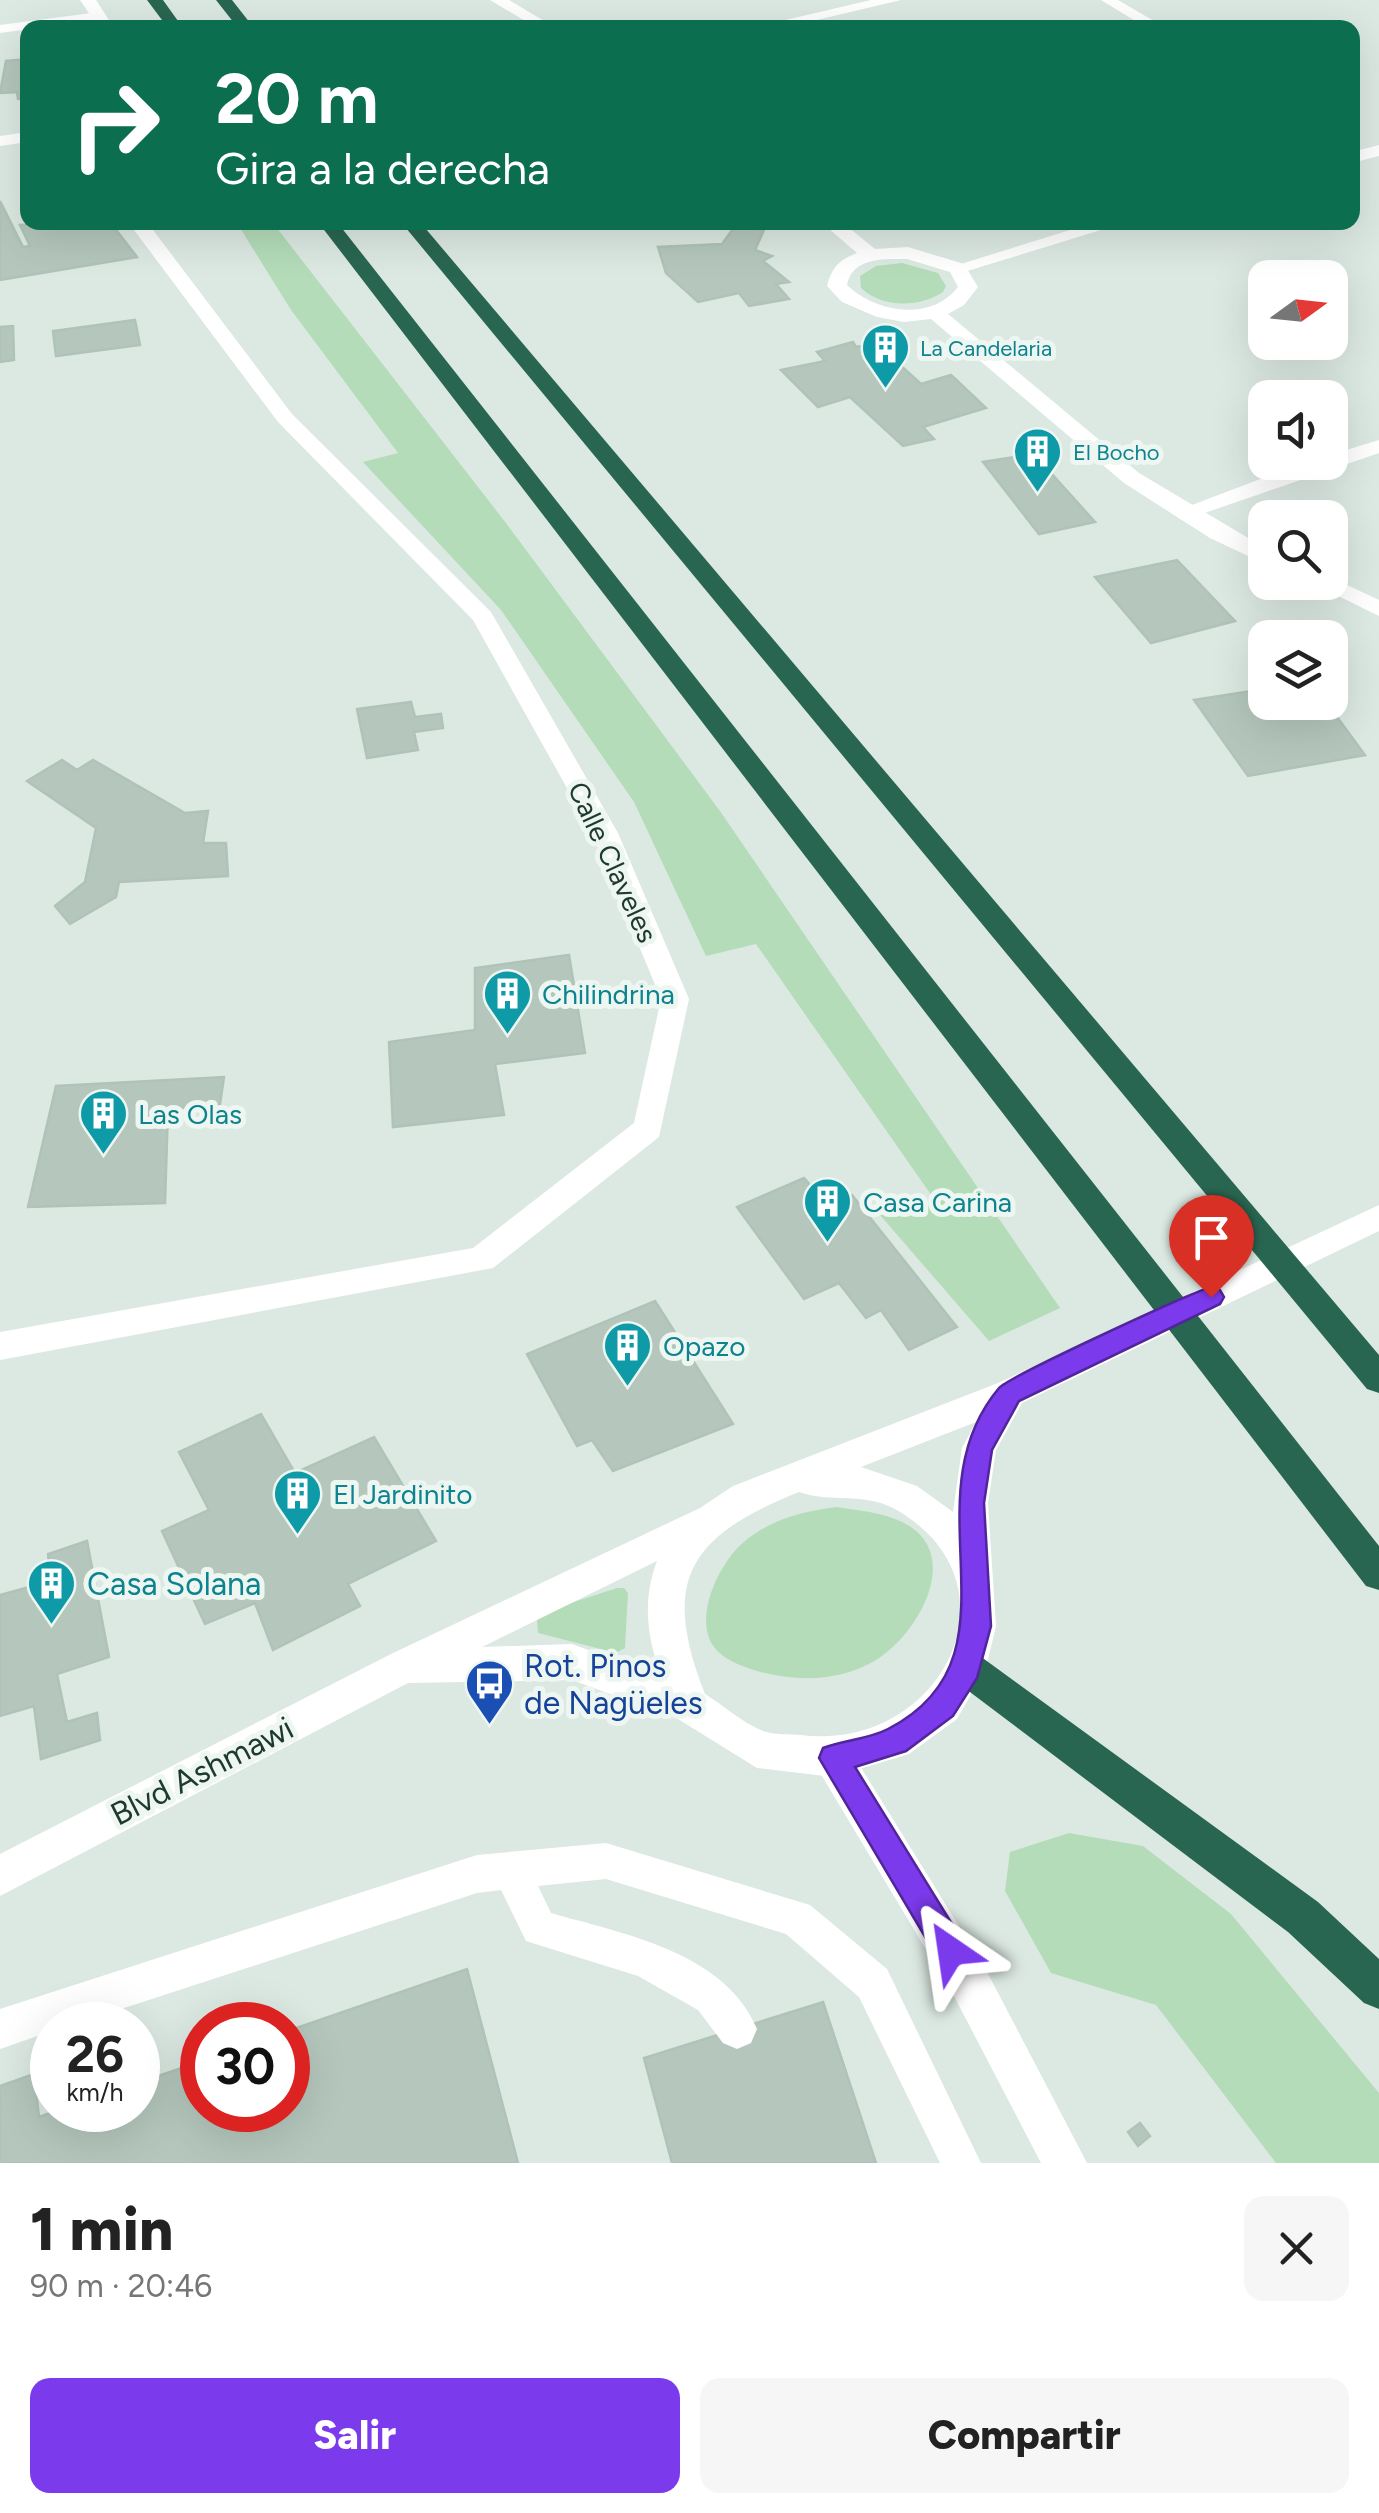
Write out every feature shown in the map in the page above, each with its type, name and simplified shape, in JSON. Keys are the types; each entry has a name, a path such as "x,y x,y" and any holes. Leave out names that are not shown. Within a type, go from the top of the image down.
{"highway":[{"path":"224,0 240,20"},
{"path":"333,230 1379,1574"},
{"path":"417,230 1379,1379"},
{"path":"966,1668 1303,1917 1379,1988"}],"street":[{"path":"498,0 534,20"},
{"path":"794,20 893,0"},
{"path":"830,12 842,20"},
{"name":"Calle Claveles","path":"0,1346 482,1258 648,1129 676,999 605,834 483,616 285,418 144,230"},
{"path":"840,230 872,255"},
{"path":"956,268 1090,230"},
{"path":"872,255 927,256 956,268 968,287 964,297 934,312 874,310 844,296 837,277 855,260 872,255"},
{"path":"934,312 1112,467 1248,548"},
{"path":"1348,456 1379,446"},
{"path":"1182,512 1276,480"},
{"path":"1348,594 1379,608"},
{"path":"1010,1394 979,1448 970,1503 977,1626 966,1668 942,1706 895,1741 834,1758 757,1749 691,1706 668,1652 663,1596 681,1548 706,1520 746,1497 1010,1394 1379,1217"},
{"path":"786,1484 841,1478 887,1486 938,1517 956,1540 972,1578"},
{"name":"Blvd Ashmawi","path":"0,1876 404,1666 706,1520"},
{"name":"Blvd Ashmawi","path":"404,1666 572,1662 691,1706"},
{"path":"834,1758 970,1983 1065,2163"}],"lane":[{"path":"1108,0 1144,20"},
{"path":"0,2029 477,1874 606,1861 797,1918 873,1984 961,2163"},
{"path":"512,1870 539,1928 644,1959 712,1996 738,2029"}],"green space":[{"path":"241,230 278,230 506,523 720,811 1060,1308 989,1341 880,1215 934,1199 756,944 706,956 634,802 501,610 363,462 398,453 291,310"},
{"path":"902,263 938,273 946,286 943,292 923,301 901,304 879,299 861,288 860,276 876,266"},
{"path":"837,1507 894,1519 911,1527 925,1542 932,1559 932,1578 927,1598 905,1634 891,1649 862,1667 817,1678 757,1671 721,1654 707,1632 706,1618 713,1588 727,1561 755,1533 777,1522"},
{"path":"617,1588 628,1593 625,1648 616,1653 538,1633 537,1619 543,1612"},
{"path":"1069,1833 1143,1846 1231,1914 1379,2093 1379,2163 1276,2163 1156,2005 1051,1973 1005,1891 1010,1852"}],"building":[{"path":"20,60 20,99 17,92 0,93 6,61"},
{"path":"0,201 23,247 30,246 22,230 116,230 137,257 0,280"},
{"path":"732,230 764,230 755,250 772,256 763,261 789,282 776,284 789,299 749,306 739,293 698,302 666,273 658,247 722,244"},
{"path":"135,320 140,345 56,356 53,331"},
{"path":"13,326 14,360 0,362 0,327"},
{"name":"La Candelaria","path":"853,342 856,347 876,343 921,384 951,375 986,408 923,427 934,439 903,446 850,397 818,407 781,370 825,361 817,352"},
{"name":"El Bocho","path":"1021,456 1029,465 1042,463 1095,522 1039,534 983,462"},
{"path":"1177,560 1235,621 1151,643 1095,577"},
{"path":"1248,692 1248,720 1339,720 1365,755 1248,776 1194,700"},
{"path":"411,702 415,717 441,714 443,728 414,732 418,750 367,758 357,709"},
{"path":"62,760 77,770 93,760 185,813 208,811 203,843 226,843 228,876 119,882 116,897 70,924 55,906 85,882 96,828 27,781"},
{"name":"Chilindrina","path":"569,955 585,1053 495,1064 504,1115 393,1127 389,1042 475,1030 475,968"},
{"name":"Las Olas","path":"224,1077 220,1104 168,1109 165,1203 28,1207 56,1086"},
{"name":"Casa Carina","path":"804,1178 828,1205 852,1195 957,1327 909,1350 881,1310 866,1318 839,1283 804,1299 737,1207"},
{"name":"Opazo","path":"655,1301 733,1424 613,1471 592,1440 577,1446 527,1354"},
{"name":"El Jardinito","path":"261,1414 295,1473 374,1437 436,1541 348,1584 360,1606 273,1650 255,1603 205,1624 162,1531 209,1510 179,1452"},
{"name":"Casa Solana","path":"87,1541 109,1657 57,1674 67,1722 97,1713 100,1740 41,1759 34,1706 0,1716 0,1595 51,1581 48,1554"},
{"path":"467,1969 518,2163 0,2163 0,2086 30,2075 30,2132 160,2132 160,2075 180,2069 180,2132 310,2132 310,2023"},
{"path":"823,2002 876,2163 672,2163 644,2058"},
{"path":"1140,2123 1150,2136 1138,2146 1128,2132"}],"place":[{"name":"La Candelaria","path":"885,390"},
{"name":"El Bocho","path":"1038,494"},
{"name":"Chilindrina","path":"507,1036"},
{"name":"Las Olas","path":"103,1156"},
{"name":"Casa Carina","path":"828,1244"},
{"name":"Opazo","path":"628,1388"},
{"name":"El Jardinito","path":"298,1536"},
{"name":"Casa Solana","path":"52,1626"},
{"name":"Rot. Pinos de Nagüeles","path":"489,1726"}],"route":[{"path":"951,1951 834,1758 895,1741 942,1706 966,1668 977,1626 970,1503 979,1448 1010,1394 1211,1297"}]}
